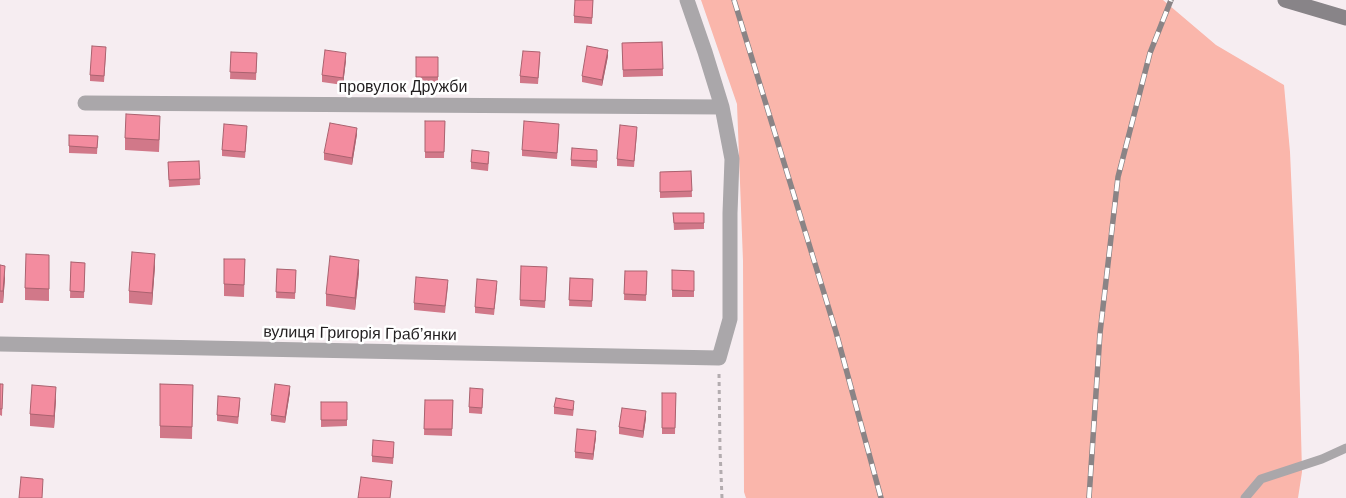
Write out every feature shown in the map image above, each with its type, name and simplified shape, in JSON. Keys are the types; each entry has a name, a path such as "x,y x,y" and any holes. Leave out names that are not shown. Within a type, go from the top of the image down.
{"main road":[{"path":"1285,0 1346,18"}],"street":[{"path":"687,0 722,107 732,159 730,319 719,358"},
{"name":"провулок Дружби","path":"85,104 722,107"},
{"name":"вулиця Григорія Грабʼянки","path":"0,344 719,358"}],"lane":[{"path":"1245,498 1261,479 1322,459 1346,448"}],"path":[{"path":"719,358 722,498"}],"shaded area":[{"path":"701,0 1163,0 1216,45 1284,85 1290,152 1299,356 1302,472 1298,498 746,498 744,492 743,261 737,104"}],"building":[{"path":"575,0 593,0 592,18 574,16"},
{"path":"662,42 663,69 623,70 622,43"},
{"path":"92,46 106,47 104,76 90,75"},
{"path":"587,46 608,50 602,80 582,76"},
{"path":"325,50 346,53 343,78 322,75"},
{"path":"523,51 540,52 538,78 520,76"},
{"path":"231,52 257,53 256,73 230,72"},
{"path":"416,57 438,57 438,77 416,77"},
{"path":"126,114 160,116 159,140 125,138"},
{"path":"425,121 445,121 444,152 425,152"},
{"path":"524,121 559,124 557,153 522,150"},
{"path":"330,123 357,128 352,158 324,153"},
{"path":"224,124 247,126 245,152 222,150"},
{"path":"620,125 637,127 634,161 617,159"},
{"path":"69,135 98,136 97,148 69,146"},
{"path":"572,148 597,150 597,161 571,160"},
{"path":"472,150 489,152 488,164 471,162"},
{"path":"199,161 200,179 169,180 168,162"},
{"path":"691,171 692,191 660,192 660,172"},
{"path":"673,213 704,213 704,223 674,223"},
{"path":"132,252 155,254 152,293 129,291"},
{"path":"26,254 49,255 49,289 25,288"},
{"path":"330,256 359,260 355,298 326,294"},
{"path":"224,259 245,259 244,285 224,284"},
{"path":"71,262 85,263 84,292 70,291"},
{"path":"0,265 5,266 3,291 0,291"},
{"path":"521,266 547,267 545,301 520,300"},
{"path":"277,269 296,270 295,293 276,292"},
{"path":"672,270 694,271 694,291 672,290"},
{"path":"625,271 647,271 646,295 624,294"},
{"path":"416,277 448,280 445,306 414,303"},
{"path":"570,278 593,279 592,301 569,300"},
{"path":"477,279 497,281 494,309 475,307"},
{"path":"0,384 3,384 2,409 0,409"},
{"path":"160,384 193,385 192,427 160,426"},
{"path":"275,384 290,386 285,417 271,415"},
{"path":"32,385 56,387 54,416 30,414"},
{"path":"470,388 483,389 482,408 469,407"},
{"path":"662,393 676,393 675,428 662,428"},
{"path":"218,396 240,398 238,417 217,415"},
{"path":"556,398 574,401 573,410 554,407"},
{"path":"425,400 453,400 452,429 424,429"},
{"path":"321,402 347,402 347,420 321,420"},
{"path":"622,408 646,411 643,431 619,427"},
{"path":"577,429 596,431 593,454 575,452"},
{"path":"373,440 394,442 393,458 372,456"},
{"path":"21,477 43,479 42,498 19,498"},
{"path":"361,477 392,481 390,498 358,498"}],"railway":[{"path":"734,0 836,332 881,498"},
{"path":"1089,498 1100,333 1118,177 1150,53 1171,0"}]}
